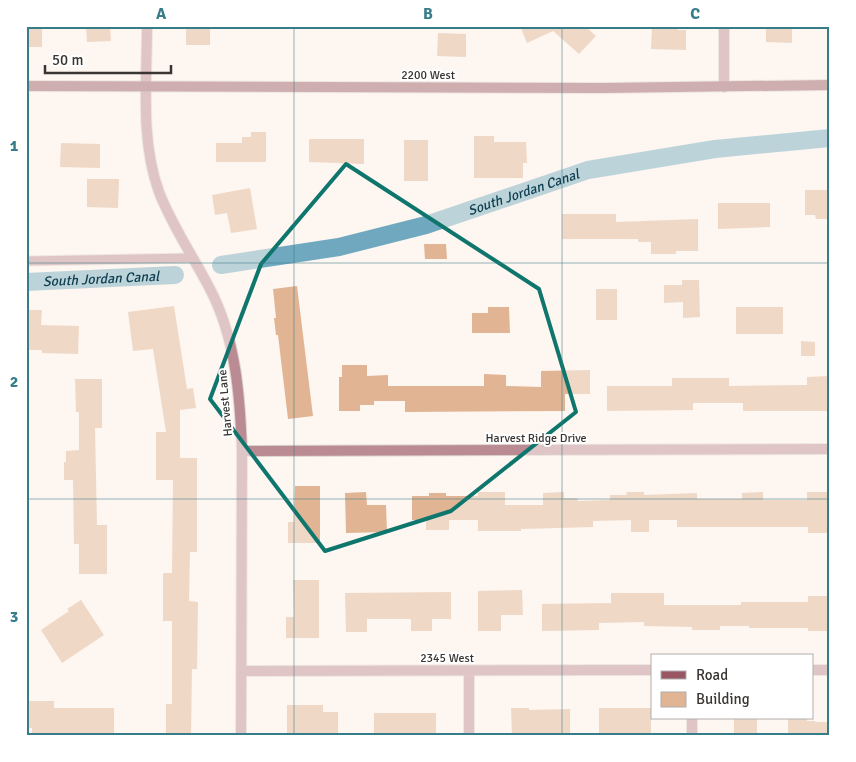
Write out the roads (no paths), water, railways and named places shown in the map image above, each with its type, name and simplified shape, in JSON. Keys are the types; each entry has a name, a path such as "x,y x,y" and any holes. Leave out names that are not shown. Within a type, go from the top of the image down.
{"street":[{"name":"Harvest Lane","path":"147,26 146,125 150,159 158,191 172,223 210,290 228,334 236,371 241,410 242,451 241,736"},
{"path":"724,26 724,87"},
{"name":"2200 West","path":"26,86 564,88 830,85"},
{"name":"Harvest Ridge Drive","path":"242,451 830,450"},
{"name":"2345 West","path":"242,671 651,670"},
{"path":"814,670 830,670"},
{"path":"469,671 469,736"},
{"path":"692,720 692,736"}],"lane":[{"path":"26,261 191,258"}],"waterway":[{"name":"South Jordan Canal","path":"221,265 339,247 426,225 588,170 715,149 830,138"},
{"name":"South Jordan Canal","path":"26,282 175,275"}]}
